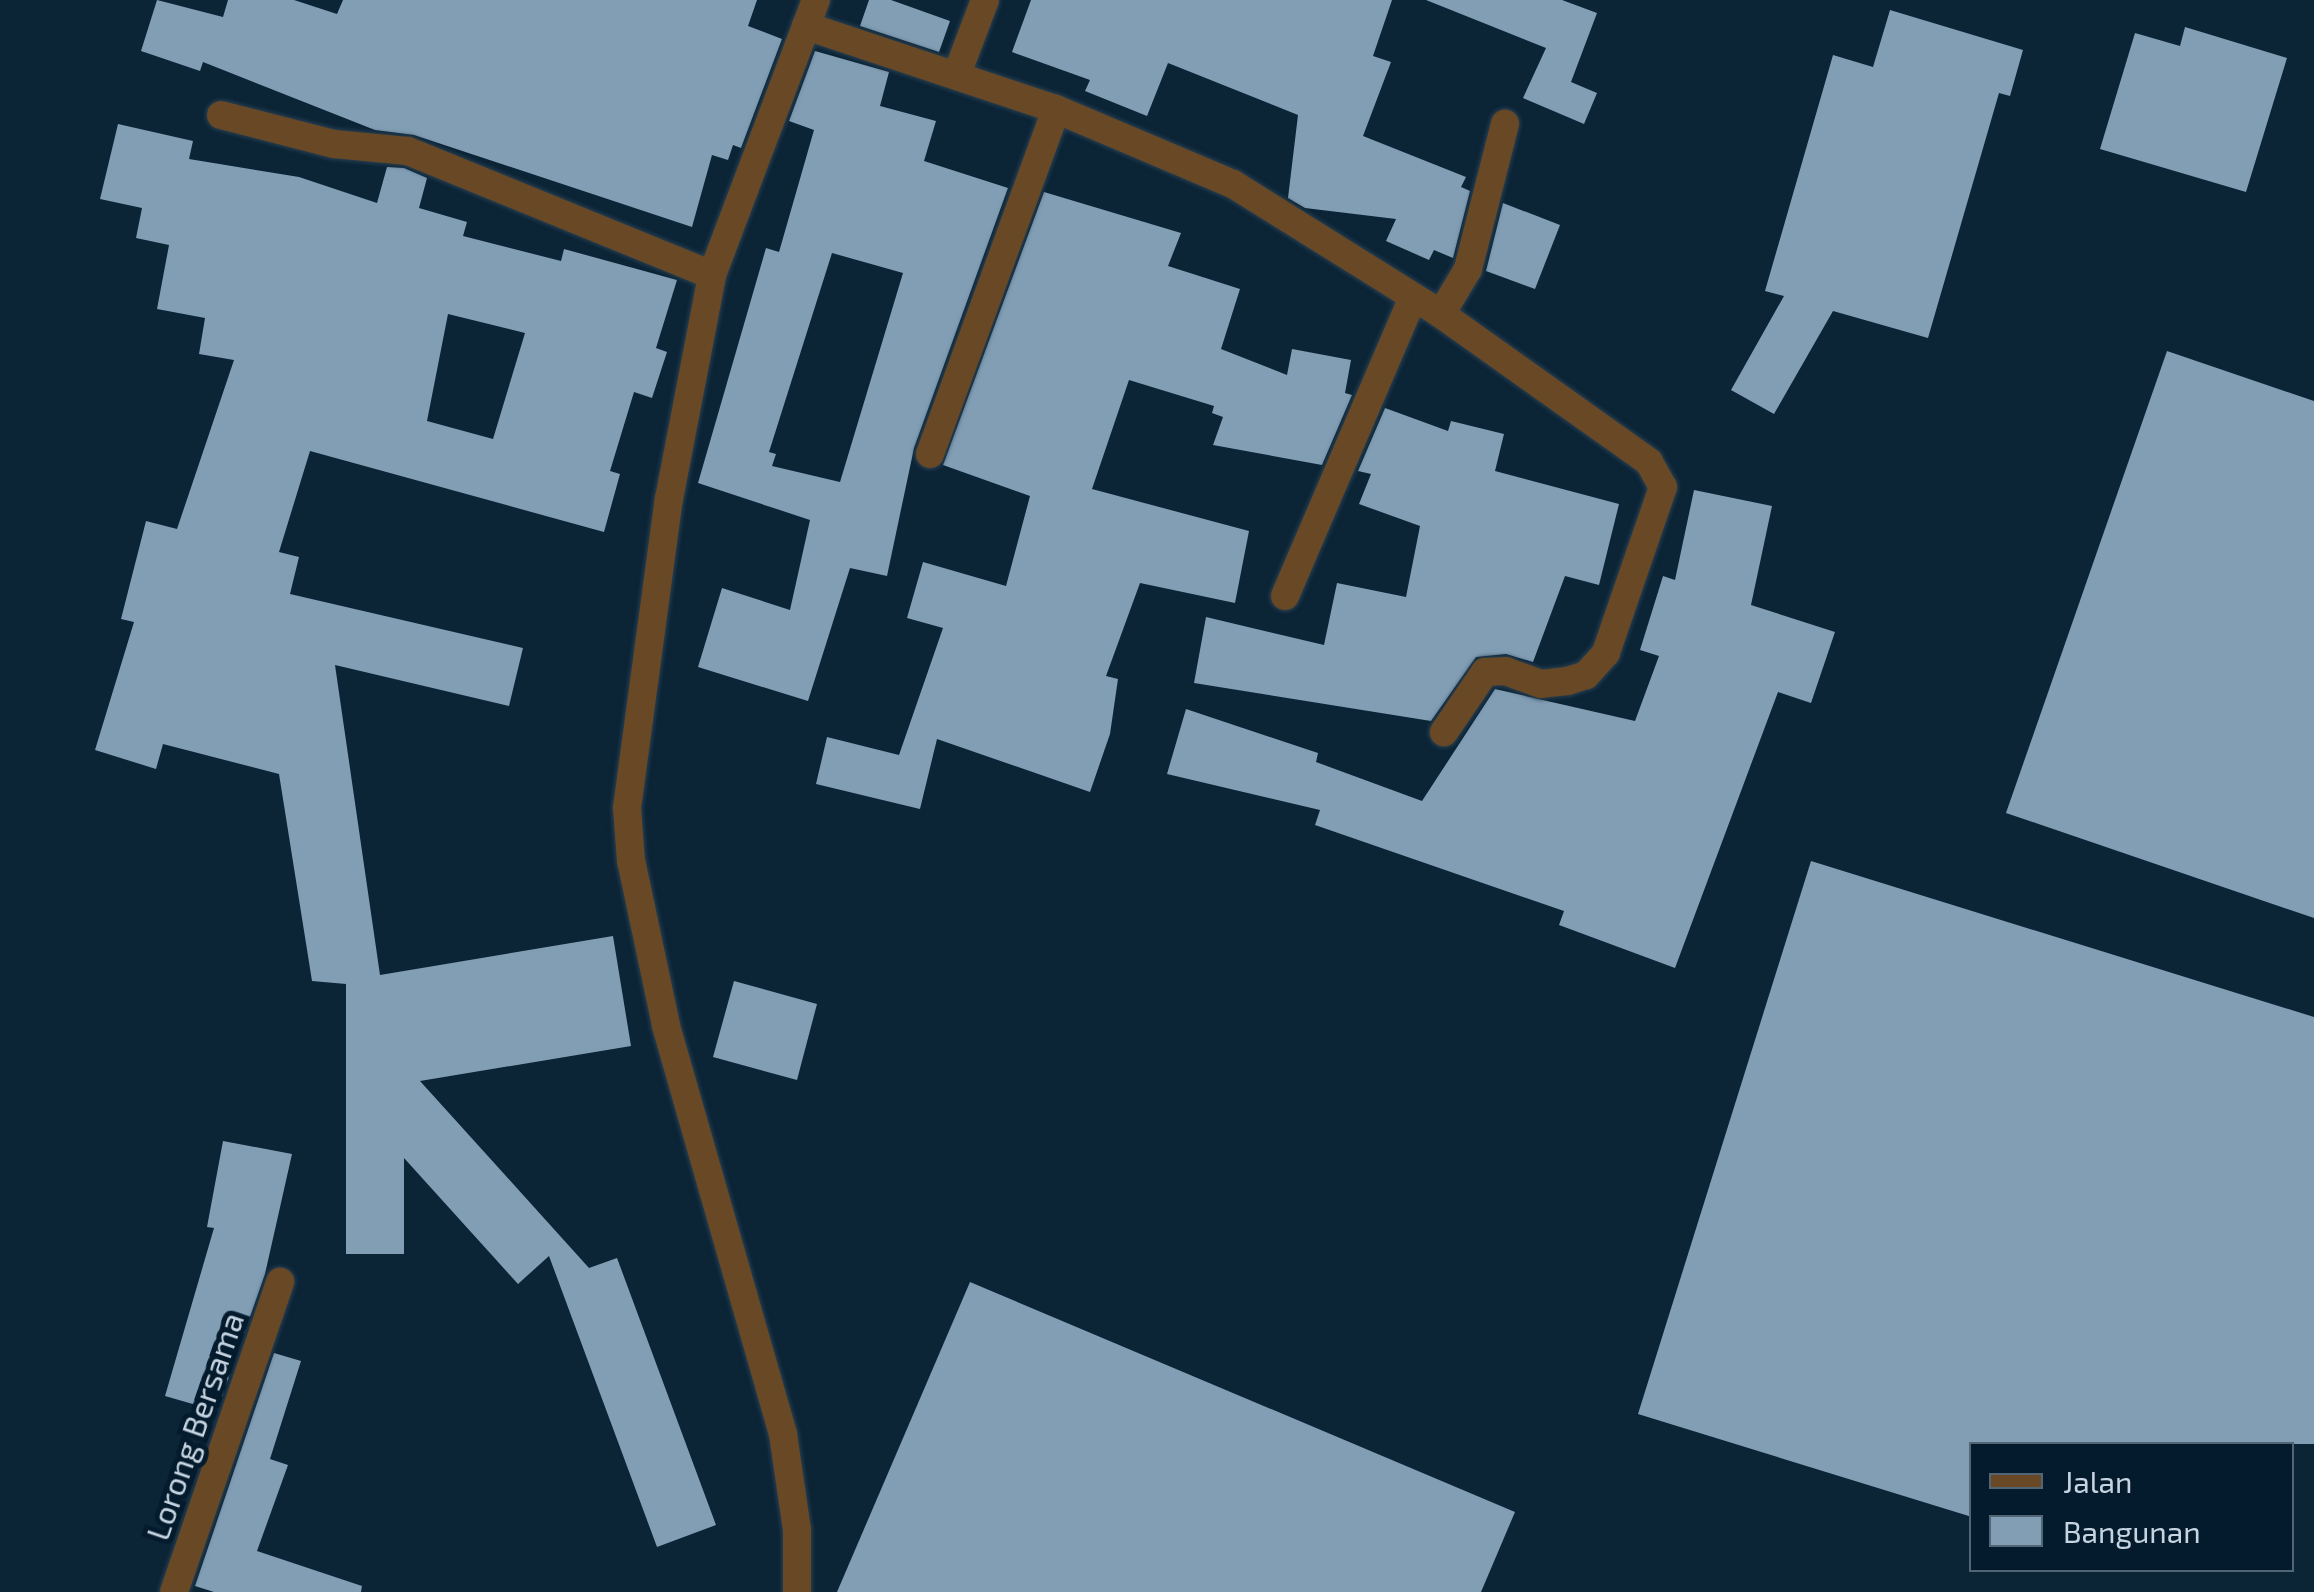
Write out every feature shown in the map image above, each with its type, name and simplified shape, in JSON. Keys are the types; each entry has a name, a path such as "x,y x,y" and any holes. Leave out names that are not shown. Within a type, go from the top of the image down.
{"street":[{"path":"957,74 985,0"},
{"path":"798,1592 798,1530 782,1434 666,1025 628,826 630,756 712,275 811,13 957,74 1056,109 1233,184 1442,314 1633,450 1662,487 1612,640 1598,662 1586,675 1542,684 1506,671 1485,672 1444,732"},
{"path":"930,454 1056,109"},
{"path":"221,115 334,144 408,151 712,275"},
{"path":"1442,314 1468,269 1504,124"},
{"path":"1285,596 1413,298"},
{"name":"Lorong Bersama","path":"174,1592 280,1282"}],"building":[{"path":"157,0 223,17 228,0 294,0 337,14 343,0 757,0 748,26 782,39 741,148 733,145 728,160 712,155 692,227 414,135 375,130 203,62 200,71 141,51"},
{"path":"869,0 891,0 950,21 939,52 860,26"},
{"path":"1031,0 1392,0 1373,56 1391,62 1363,136 1466,177 1461,187 1470,191 1453,258 1434,250 1429,260 1386,241 1396,219 1305,208 1288,198 1298,115 1168,63 1147,116 1085,91 1090,80 1012,52"},
{"path":"1426,0 1562,0 1597,13 1571,82 1597,93 1584,124 1523,98 1546,48"},
{"path":"1890,10 2023,50 2010,96 1999,93 1928,338 1833,311 1774,414 1731,390 1784,296 1765,291 1833,55 1873,67"},
{"path":"2185,27 2287,58 2246,192 2100,149 2135,33 2180,46"},
{"path":"815,51 889,72 880,106 936,121 924,161 1008,188 914,448 887,576 850,568 808,701 698,667 722,588 790,610 810,520 698,483 766,248 779,252 814,130 789,121","holes":["832,253 903,273 840,482 772,466 776,454 769,452"]},
{"path":"118,124 193,141 189,159 299,177 377,203 387,167 404,168 427,178 419,208 467,222 463,236 561,261 564,249 677,280 656,348 667,352 652,398 634,392 610,471 620,474 604,532 310,451 279,552 299,557 290,594 523,648 509,706 335,665 380,975 613,936 631,1046 420,1081 589,1268 617,1258 716,1525 657,1547 549,1256 518,1284 404,1158 404,1254 346,1254 346,984 312,981 279,774 163,744 156,769 95,750 134,622 121,619 146,521 177,529 234,360 199,354 205,318 157,309 169,245 136,238 142,208 100,199","holes":["448,314 525,333 493,439 427,421"]},
{"path":"1044,192 1181,233 1168,266 1240,289 1221,349 1287,375 1292,349 1351,360 1345,393 1352,395 1322,465 1213,445 1223,417 1212,413 1214,406 1129,380 1092,489 1249,531 1235,603 1140,583 1106,676 1118,679 1110,734 1090,792 937,739 920,809 816,784 827,737 899,755 943,628 907,618 923,562 1006,586 1030,496 943,465"},
{"path":"1503,203 1560,225 1535,289 1486,271"},
{"path":"2167,351 2314,401 2314,918 2006,813"},
{"path":"1385,408 1448,431 1451,421 1504,434 1495,471 1619,504 1599,585 1565,576 1533,662 1506,654 1476,657 1431,721 1194,683 1206,617 1324,645 1337,583 1406,597 1420,526 1359,504 1371,474 1358,471"},
{"path":"1694,490 1772,506 1751,605 1835,632 1811,703 1778,692 1675,968 1559,925 1564,911 1315,825 1320,810 1167,774 1186,709 1318,753 1316,762 1422,801 1495,689 1635,721 1659,656 1640,650 1663,576 1675,580"},
{"path":"1811,861 2314,1017 2314,1444 1969,1442 1969,1516 1638,1414"},
{"path":"734,981 817,1004 797,1080 713,1057"},
{"path":"223,1141 292,1154 265,1274 217,1411 165,1396 214,1228 207,1227"},
{"path":"970,1282 1515,1512 1481,1592 837,1592"},
{"path":"274,1353 301,1361 270,1459 288,1465 257,1551 362,1586 361,1592 214,1592 195,1586"}]}
